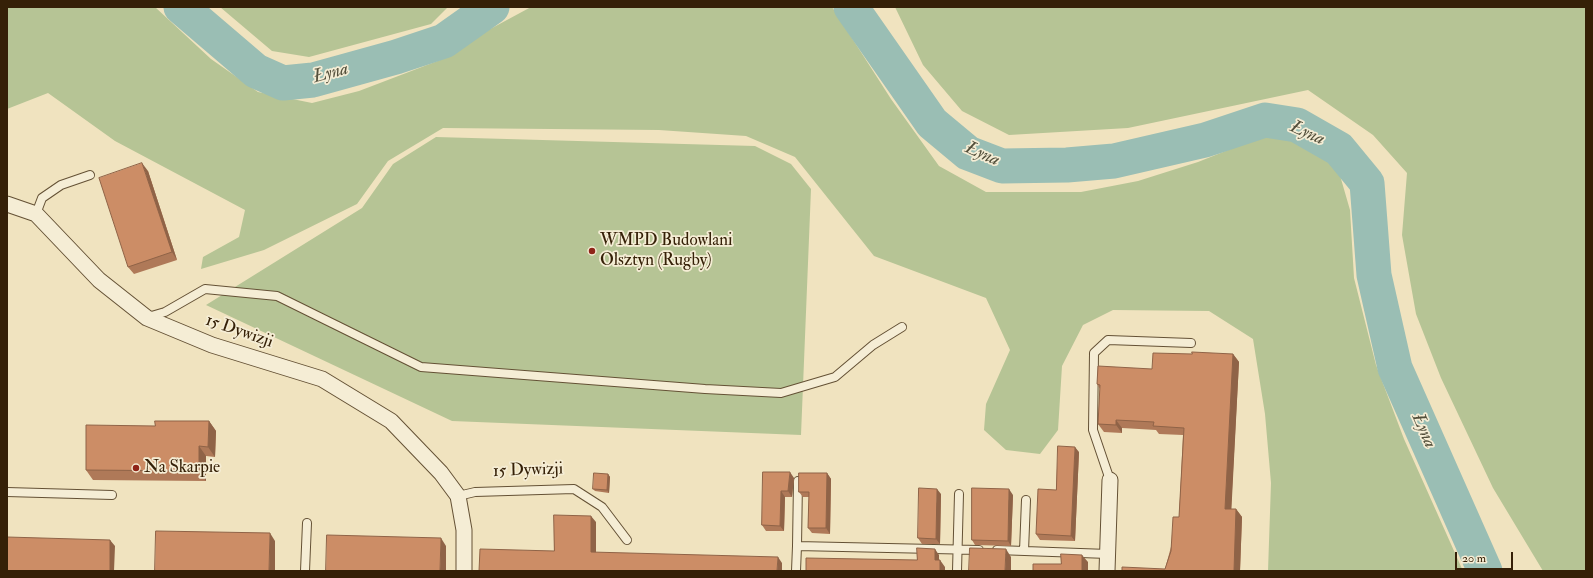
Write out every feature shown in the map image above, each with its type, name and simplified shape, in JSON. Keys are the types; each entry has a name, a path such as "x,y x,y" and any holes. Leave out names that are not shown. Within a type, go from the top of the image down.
{"street":[{"name":"15 Dywizji","path":"7,204 36,214 99,280 147,318 212,345 322,379 391,421 441,473 458,496 464,530 464,571"},
{"path":"1108,571 1110,480"}],"lane":[{"path":"36,214 42,198 61,185 90,175"},
{"path":"147,318 165,312 205,289 277,296 421,368 705,390 781,393 835,377 873,345 902,327"},
{"path":"1110,480 1093,430 1094,353 1108,340 1191,343"},
{"path":"796,571 798,481"},
{"name":"15 Dywizji","path":"458,496 474,492 574,489 602,507 627,540"},
{"path":"7,492 112,495"},
{"path":"957,571 960,494"},
{"path":"1024,551 1026,500"},
{"path":"305,571 307,523"},
{"path":"797,546 1108,554"}],"green space":[{"path":"7,7 155,7 211,59 258,92 312,103 359,91 448,57 481,34 531,7 832,7 891,99 939,166 986,192 1081,192 1138,181 1198,162 1266,135 1312,143 1339,172 1350,210 1354,278 1376,365 1404,439 1463,571 1268,571 1271,483 1265,414 1253,339 1209,311 1113,310 1083,325 1062,366 1058,430 1040,454 1006,450 984,430 986,404 1010,350 986,298 874,256 795,157 746,136 659,130 443,128 388,161 357,204 264,250 201,269 203,257 239,237 245,210 115,141 48,93 7,109"},
{"path":"220,7 448,7 431,24 309,57 272,51"},
{"path":"895,7 1586,7 1586,571 1543,571 1493,488 1441,378 1416,314 1402,235 1407,173 1373,135 1308,90 1128,128 1009,135 962,111 923,65"},
{"path":"436,137 755,146 791,164 811,189 801,435 452,421 206,305 362,208 393,164"}],"building":[{"path":"142,163 172,252 128,267 99,178"},
{"path":"1192,352 1233,354 1225,509 1236,509 1234,571 1122,571 1122,567 1165,569 1171,551 1173,517 1179,517 1184,428 1153,426 1154,422 1116,420 1116,425 1098,424 1100,385 1097,384 1098,366 1152,369 1153,353 1192,354"},
{"path":"155,421 209,421 208,447 199,446 199,471 86,470 86,425 155,426"},
{"path":"1058,446 1075,447 1071,536 1036,534 1038,489 1056,490"},
{"path":"763,472 790,472 788,491 781,491 780,526 762,525"},
{"path":"594,473 608,474 607,490 593,489"},
{"path":"799,473 827,473 826,528 808,528 809,492 799,492"},
{"path":"919,488 937,489 936,539 918,538"},
{"path":"972,488 1009,489 1008,541 972,540"},
{"path":"554,515 591,516 591,552 778,557 777,571 479,571 480,549 554,551"},
{"path":"156,531 270,533 269,571 155,571"},
{"path":"327,535 441,538 440,571 326,571"},
{"path":"7,537 110,540 110,571 7,571"},
{"path":"917,548 935,549 935,560 940,560 940,571 806,571 806,558 917,560"},
{"path":"970,548 1006,549 1005,571 969,571"},
{"path":"1061,554 1082,555 1082,571 1033,571 1033,564 1061,564"}],"waterway":[{"name":"Łyna","path":"181,7 256,71 283,83 313,80 396,57 444,41 492,7"},
{"name":"Łyna","path":"851,7 932,123 968,153 1002,166 1067,165 1114,161 1205,140 1265,120 1297,125 1339,149 1367,183 1374,275 1395,368 1485,571"}],"place":[{"name":"WMPD Budowlani Olsztyn (Rugby)","path":"592,251"},
{"name":"Na Skarpie","path":"136,468"}]}
